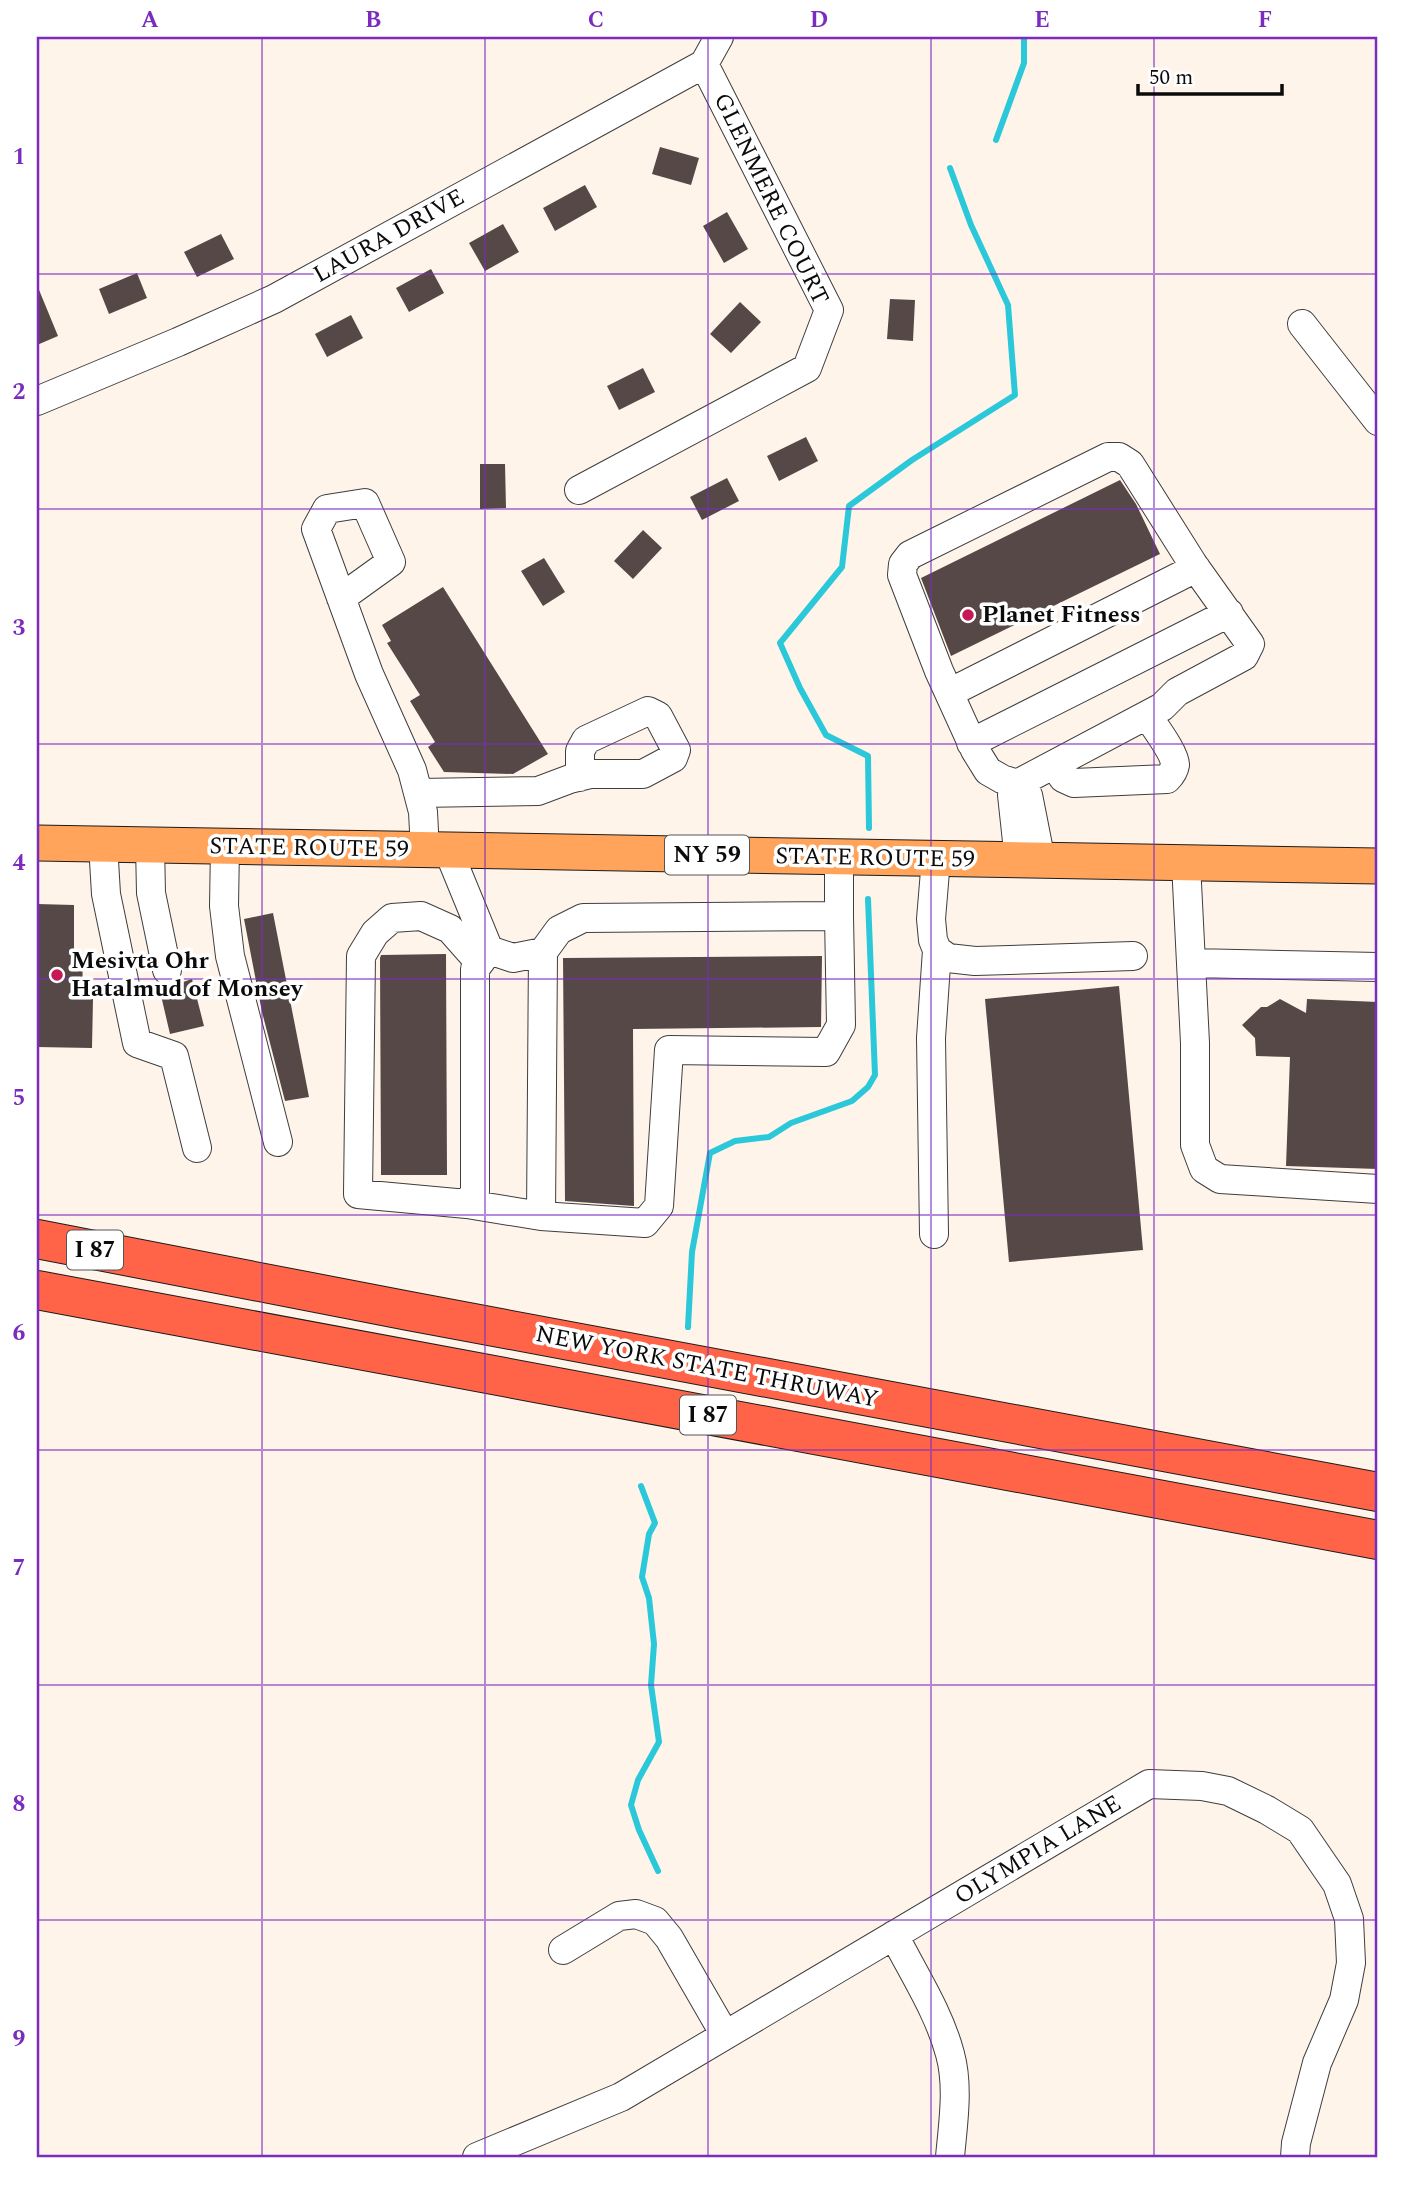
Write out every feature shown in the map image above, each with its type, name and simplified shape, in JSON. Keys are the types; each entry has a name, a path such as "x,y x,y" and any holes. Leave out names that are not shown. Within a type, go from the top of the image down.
{"highway":[{"name":"NEW YORK STATE THRUWAY","path":"37,1240 1378,1492"},
{"name":"NEW YORK STATE THRUWAY","path":"37,1290 1378,1540"}],"main road":[{"name":"STATE ROUTE 59","path":"37,843 1378,866"}],"street":[{"path":"704,64 719,37"},
{"name":"LAURA DRIVE","path":"37,401 274,299 704,64"},
{"name":"GLENMERE COURT","path":"579,490 807,368 829,310 704,64"},
{"path":"1302,324 1376,411"},
{"path":"1017,784 988,771 971,743 902,575 903,564 910,555 1108,457 1119,457 1136,472 1196,568 1250,644 1244,656 1177,692 1162,707 1017,784 1012,795 1030,860"},
{"path":"949,693 1196,568"},
{"path":"341,598 369,674 412,770 437,850 489,950"},
{"path":"971,743 1229,613"},
{"path":"1055,764 1063,778 1074,783 1167,779 1175,764 1173,756 1147,715"},
{"path":"418,793 538,791 580,777"},
{"path":"103,844 106,894 137,1044 173,1056 197,1148"},
{"path":"150,845 151,893 167,970"},
{"path":"225,846 224,906 230,957 278,1142"},
{"path":"542,952 513,958 489,950 473,955 450,929 421,916 392,918 375,933 361,957 358,1194 467,1204 541,1216 645,1223 659,1206 669,1050 826,1052 841,1026 839,857"},
{"path":"934,1234 931,1038 937,950 931,919 936,859"},
{"path":"1186,863 1195,1043 1195,1145 1204,1169 1220,1179 1378,1189"},
{"path":"541,1216 542,952 559,930 583,918 839,916"},
{"path":"467,1204 475,1192 475,969 489,950"},
{"path":"937,950 948,958 975,961 1133,956"},
{"path":"1191,962 1378,967"},
{"name":"OLYMPIA LANE","path":"477,2157 621,2097 1149,1784 1202,1786 1228,1791 1267,1811 1300,1830 1337,1884 1349,1919 1351,1963 1344,2000 1317,2063 1296,2143 1295,2157"},
{"path":"564,1950 619,1916 636,1914 655,1922 669,1938 725,2035"},
{"path":"894,1935 932,2009 950,2054 954,2090 950,2157"}],"building":[{"path":"660,147 699,158 691,185 652,174"},
{"path":"585,185 597,207 555,231 543,208"},
{"path":"727,212 748,249 724,263 703,226"},
{"path":"503,224 519,252 485,271 469,243"},
{"path":"221,234 234,259 197,277 184,252"},
{"path":"431,269 444,293 409,312 396,288"},
{"path":"137,273 147,298 109,314 99,289"},
{"path":"37,285 58,336 37,345"},
{"path":"890,299 915,300 913,341 887,339"},
{"path":"740,302 761,322 731,353 710,334"},
{"path":"351,315 363,338 327,357 315,334"},
{"path":"643,368 655,392 619,410 607,386"},
{"path":"806,437 818,461 779,481 767,456"},
{"path":"480,464 505,464 506,508 480,509"},
{"path":"727,478 739,501 702,520 690,497"},
{"path":"1120,480 1136,504 1160,554 951,656 921,578"},
{"path":"643,530 662,548 633,579 614,561"},
{"path":"544,558 565,592 543,606 521,571"},
{"path":"443,587 548,754 513,774 444,772 428,747 435,742 410,701 420,695 387,643 391,641 382,625"},
{"path":"37,904 74,905 74,953 83,953 82,999 93,999 92,1048 37,1047"},
{"path":"273,913 309,1097 285,1101 262,1012 244,919"},
{"path":"446,954 447,1175 381,1175 380,958 381,955"},
{"path":"822,956 821,1027 633,1029 634,1206 565,1201 563,958"},
{"path":"192,979 204,1026 170,1034 159,987"},
{"path":"1119,986 1143,1250 1009,1262 985,999"},
{"path":"1280,999 1306,1013 1307,999 1378,1002 1378,1169 1286,1166 1290,1057 1256,1056 1255,1038 1242,1025 1261,1007 1267,1007"}],"waterway":[{"path":"996,140 1024,63 1024,37"},
{"path":"869,828 868,756 826,735 800,688 780,643 842,567 849,506 912,460 1015,395 1008,305 971,225 950,168"},
{"path":"688,1327 692,1252 710,1153 735,1141 769,1137 791,1123 852,1101 868,1087 875,1075 868,899"},
{"path":"641,1486 655,1523 649,1534 642,1577 649,1598 654,1644 651,1685 659,1742 638,1780 631,1805 658,1871"}],"place":[{"name":"Planet Fitness","path":"968,615"},
{"name":"Mesivta Ohr Hatalmud of Monsey","path":"57,975"}]}
